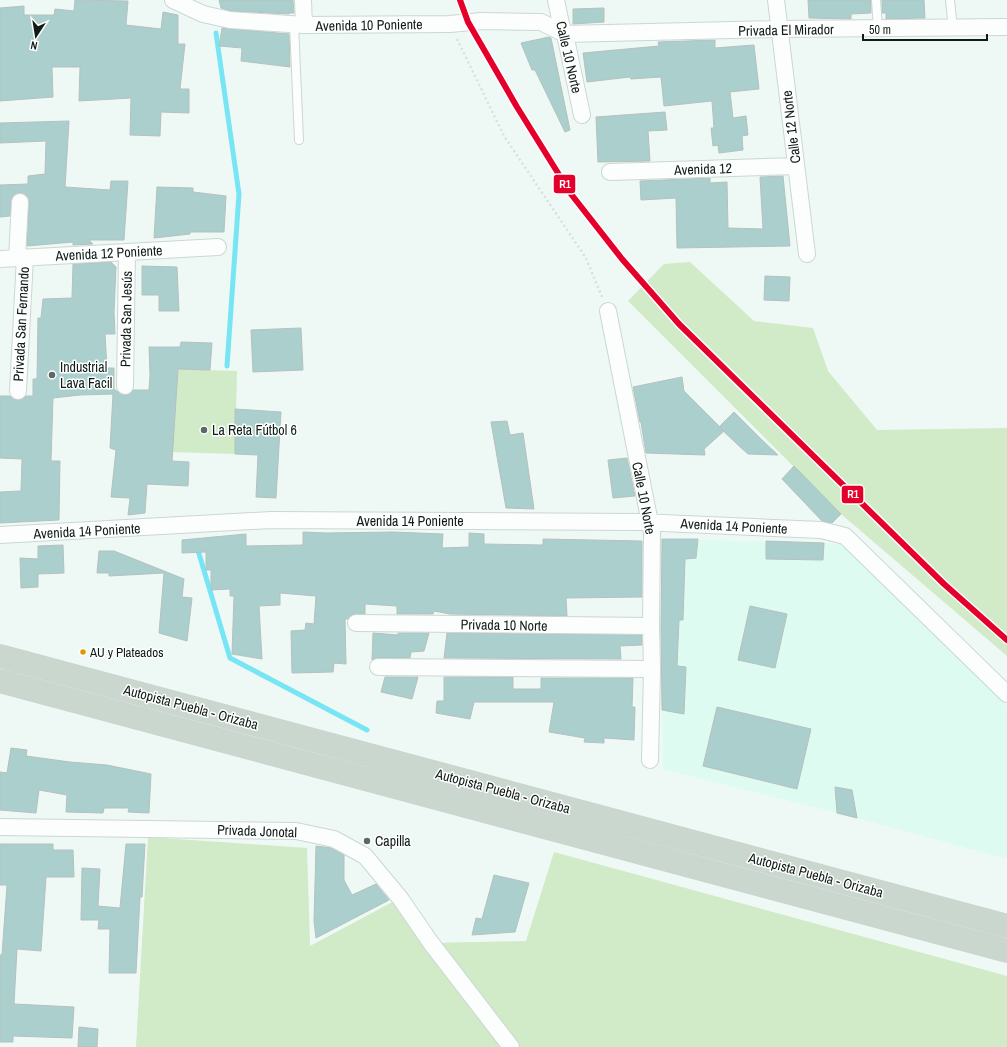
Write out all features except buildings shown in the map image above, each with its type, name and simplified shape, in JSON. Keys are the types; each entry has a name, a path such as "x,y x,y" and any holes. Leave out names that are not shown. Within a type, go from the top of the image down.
{"highway":[{"name":"Autopista Puebla - Orizaba","path":"0,656 1007,926"},
{"name":"Autopista Puebla - Orizaba","path":"0,681 1007,951"}],"street":[{"name":"Avenida 10 Poniente","path":"173,0 203,14 230,20 299,25 450,24 481,21 541,22 565,34"},
{"path":"299,25 303,0"},
{"name":"Calle 10 Norte","path":"556,0 561,24 565,34 582,115"},
{"name":"Calle 12 Norte","path":"776,0 807,254"},
{"name":"Privada El Mirador","path":"565,34 779,29 953,29 1007,27"},
{"name":"Avenida 12","path":"610,172 796,166"},
{"name":"Privada San Fernando","path":"18,391 21,258 20,202"},
{"name":"Avenida 12 Poniente","path":"0,259 218,247"},
{"name":"Privada San Jesús","path":"125,386 127,252"},
{"name":"Calle 10 Norte","path":"608,311 648,522 652,533 650,760"},
{"name":"Avenida 14 Poniente","path":"0,535 271,520 648,522 821,530 846,536 1007,694"},
{"name":"Privada 10 Norte","path":"356,623 651,626"},
{"path":"378,667 652,669"},
{"name":"Privada Jonotal","path":"0,827 296,831 334,839 365,856 400,898 431,943 510,1047"}],"lane":[{"path":"876,0 878,29"},
{"path":"950,0 953,29"},
{"path":"299,25 299,140"}],"path":[{"path":"450,24 504,136 586,258 608,311"}],"shaded area":[{"path":"662,539 824,543 847,545 1007,706 1007,859 857,818 663,769 661,628"}],"green space":[{"path":"690,262 754,321 813,328 828,371 877,430 1007,428 1007,656 841,514 628,301 664,264"},
{"name":"La Reta Fútbol 6","path":"178,369 237,371 235,454 172,452"},
{"path":"148,837 307,848 310,946 400,898 431,943 526,941 554,852 1007,976 1007,1047 136,1047"}],"waterway":[{"path":"216,33 239,194 227,366"},
{"path":"197,547 230,658 367,730"}],"transit line":[{"name":"R1","path":"460,0 468,22 517,107 571,194 622,259 679,324 944,584 1007,640"}],"place":[{"name":"Industrial Lava Facil","path":"52,375"},
{"name":"La Reta Fútbol 6","path":"204,430"},
{"name":"AU y Plateados","path":"83,652"},
{"name":"Capilla","path":"367,841"}]}
